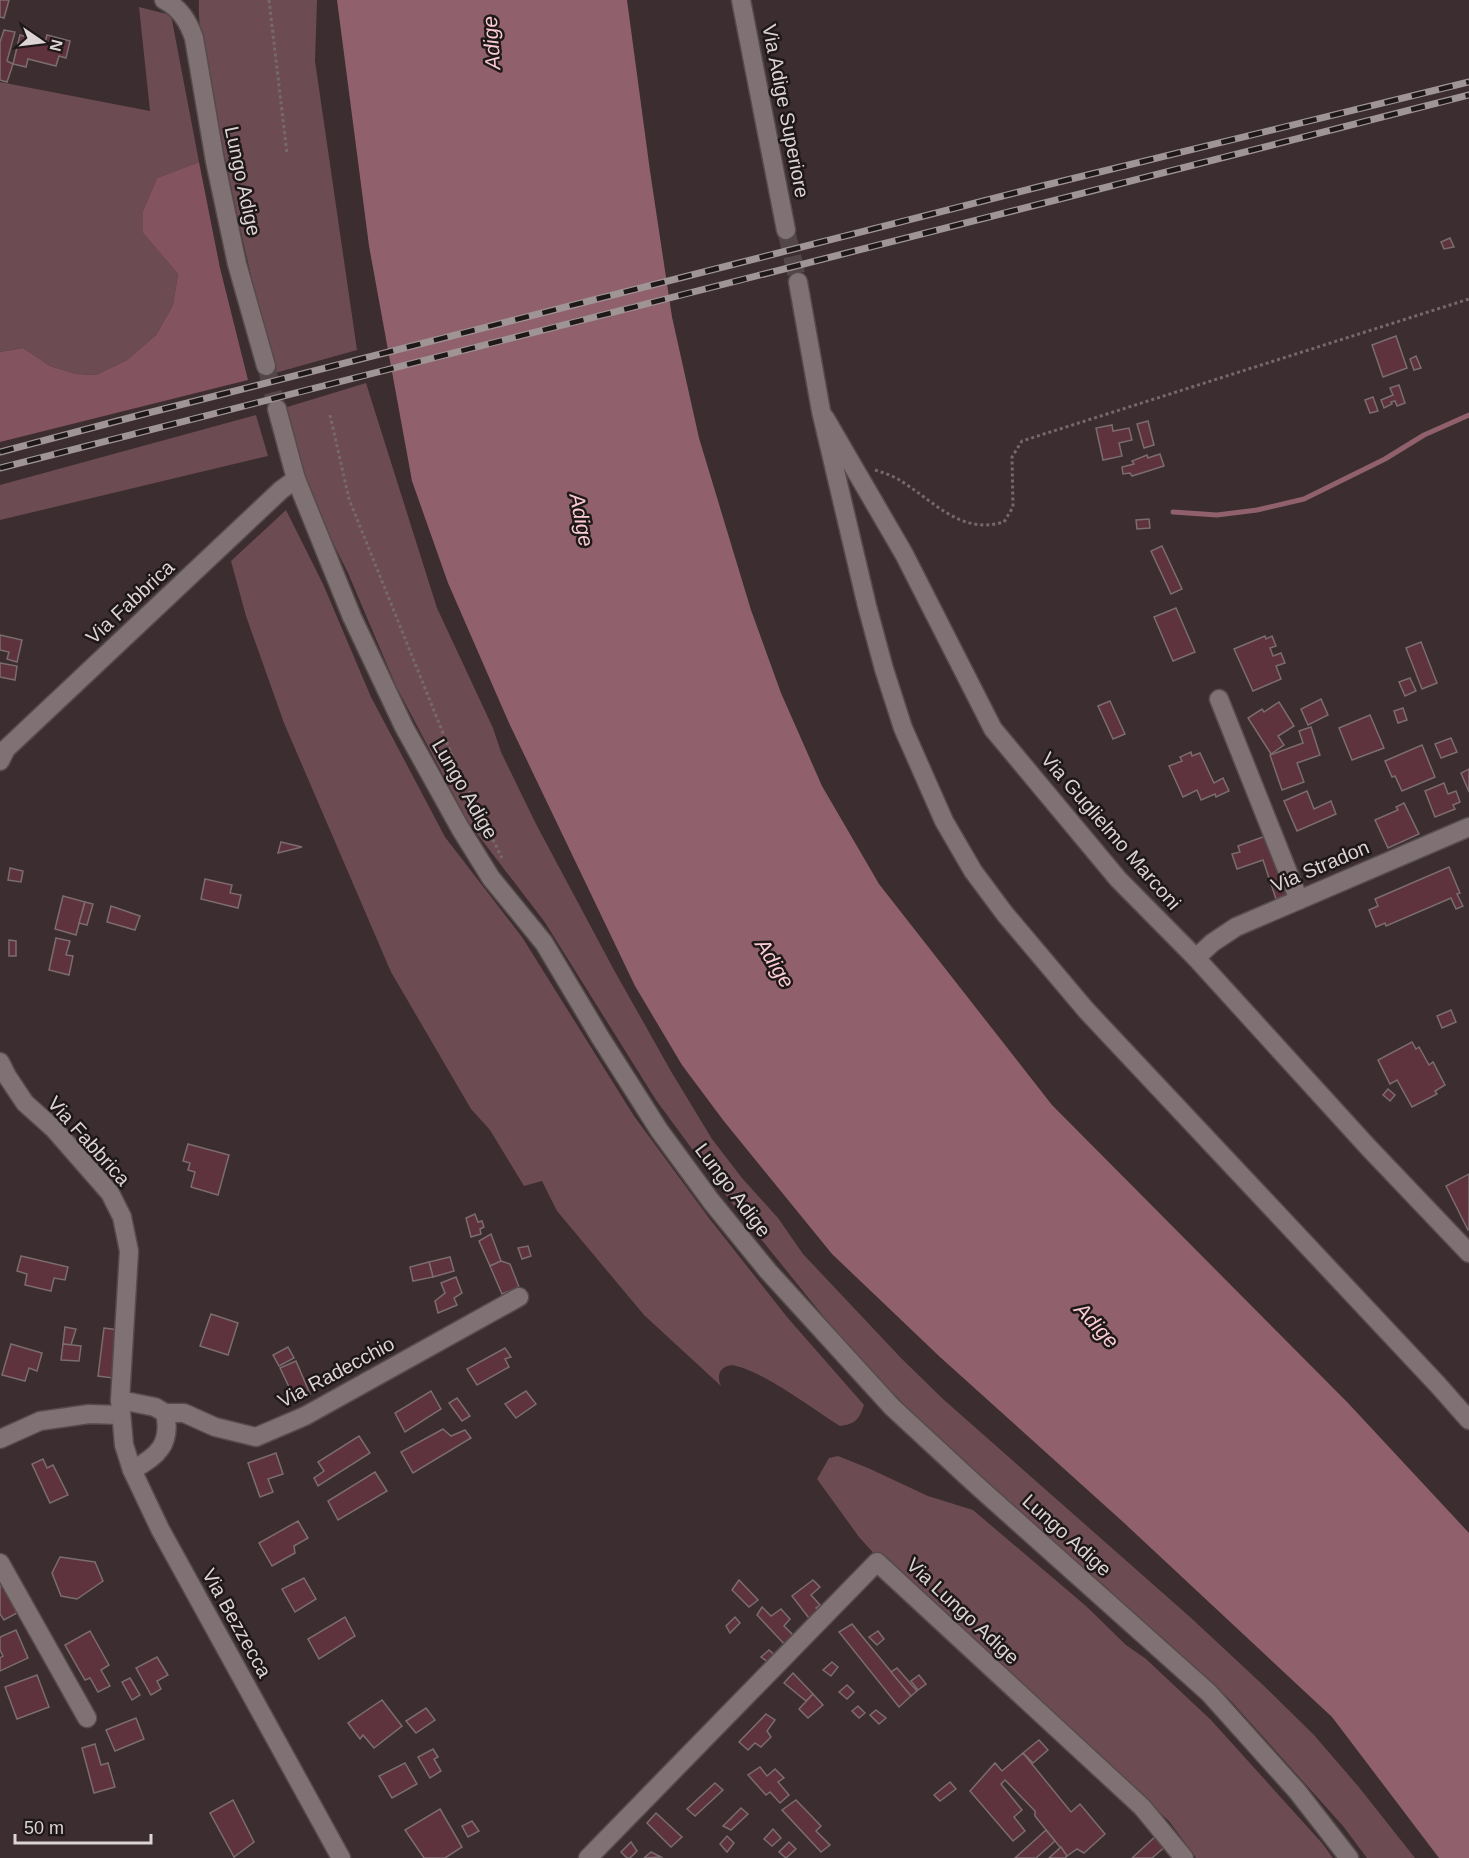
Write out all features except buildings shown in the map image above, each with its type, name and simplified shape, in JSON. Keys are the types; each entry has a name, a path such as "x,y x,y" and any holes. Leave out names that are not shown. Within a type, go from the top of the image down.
{"street":[{"name":"Via Adige Superiore","path":"741,0 786,230"},
{"name":"Lungo Adige","path":"170,4 188,21 194,38 217,172 237,264 266,366"},
{"path":"798,282 821,411 884,669 903,728 944,821 973,871 1005,914 1086,1010 1422,1367 1469,1420"},
{"name":"Lungo Adige","path":"277,409 296,479 356,627 404,727 460,828 491,878 544,943 659,1130 711,1201 768,1271 892,1407 1209,1693 1297,1791 1349,1858"},
{"name":"Via Guglielmo Marconi","path":"821,411 904,554 993,729 1118,879 1196,958 1368,1147 1469,1253"},
{"name":"Via Fabbrica","path":"0,761 6,749 281,490 296,479"},
{"path":"1219,699 1299,900"},
{"name":"Via Stradon","path":"1196,958 1212,943 1236,927 1469,827"},
{"name":"Via Fabbrica","path":"0,1062 25,1103 54,1129 110,1193 122,1217 129,1251 120,1408"},
{"name":"Via Radecchio","path":"0,1439 40,1421 120,1408 155,1407 165,1413 184,1413 215,1427 256,1437 305,1416 519,1297"},
{"name":"Via Bezzecca","path":"120,1408 124,1445 132,1470 160,1529 341,1858"},
{"path":"132,1470 147,1462 163,1447 168,1425 165,1413"},
{"name":"Via Lungo Adige","path":"588,1858 877,1562 1142,1807 1184,1858"},
{"path":"0,1563 87,1718"}],"path":[{"path":"269,0 286,154"},
{"path":"852,465 873,469 900,479 933,504 962,521 990,526 1004,522 1013,507 1012,457 1022,441 1469,299"},
{"path":"330,415 349,499 455,763 502,858"}],"shaded area":[{"path":"199,0 317,0 315,61 357,350 275,373 223,146 202,42"},
{"path":"139,7 171,15 199,162 157,178 143,211 143,233 178,274 173,305 156,335 127,360 96,375 76,374 50,366 23,348 0,352 0,82 150,111"},
{"path":"199,162 220,268 248,380 0,442 0,352 23,348 50,366 76,374 96,375 127,360 156,335 173,305 178,274 143,233 143,211 157,178"},
{"path":"366,383 437,608 493,728 501,752 536,824 614,970 712,1139 742,1178 778,1218 803,1254 901,1358 943,1399 1190,1617 1263,1685 1314,1735 1415,1858 1367,1858 1343,1826 1231,1701 1163,1638 1143,1624 1105,1586 989,1488 971,1468 933,1434 849,1348 731,1202 656,1100 544,921 468,822 396,686 348,573 303,483 284,408"},
{"path":"256,415 268,456 0,520 0,485"},
{"path":"286,510 323,584 371,697 445,837 522,937 634,1116 709,1218 787,1317 864,1405 858,1417 850,1424 840,1426 775,1384 736,1366 725,1367 721,1370 719,1377 721,1386 644,1315 557,1211 542,1181 524,1186 490,1130 471,1109 391,972 284,723 246,616 231,561"},
{"path":"838,1456 928,1496 973,1510 1086,1606 1126,1645 1146,1659 1211,1720 1333,1858 1196,1858 1169,1821 887,1568 859,1537 817,1479 829,1458"}],"water":[{"name":"Adige","path":"337,0 627,0 672,317 699,438 751,610 781,693 822,786 879,884 1052,1105 1348,1403 1469,1533 1469,1858 1439,1858 1332,1717 1122,1521 940,1357 832,1254 723,1120 682,1065 635,986 509,723 448,583 412,481 369,246"}],"waterway":[{"path":"1173,512 1217,515 1257,510 1304,499 1385,459 1424,435 1469,415"}],"tunnel":[{"path":"786,230 798,282"},
{"path":"266,366 277,409"}],"railway":[{"path":"0,452 1038,187 1469,82"},
{"path":"0,468 1469,95"}]}
